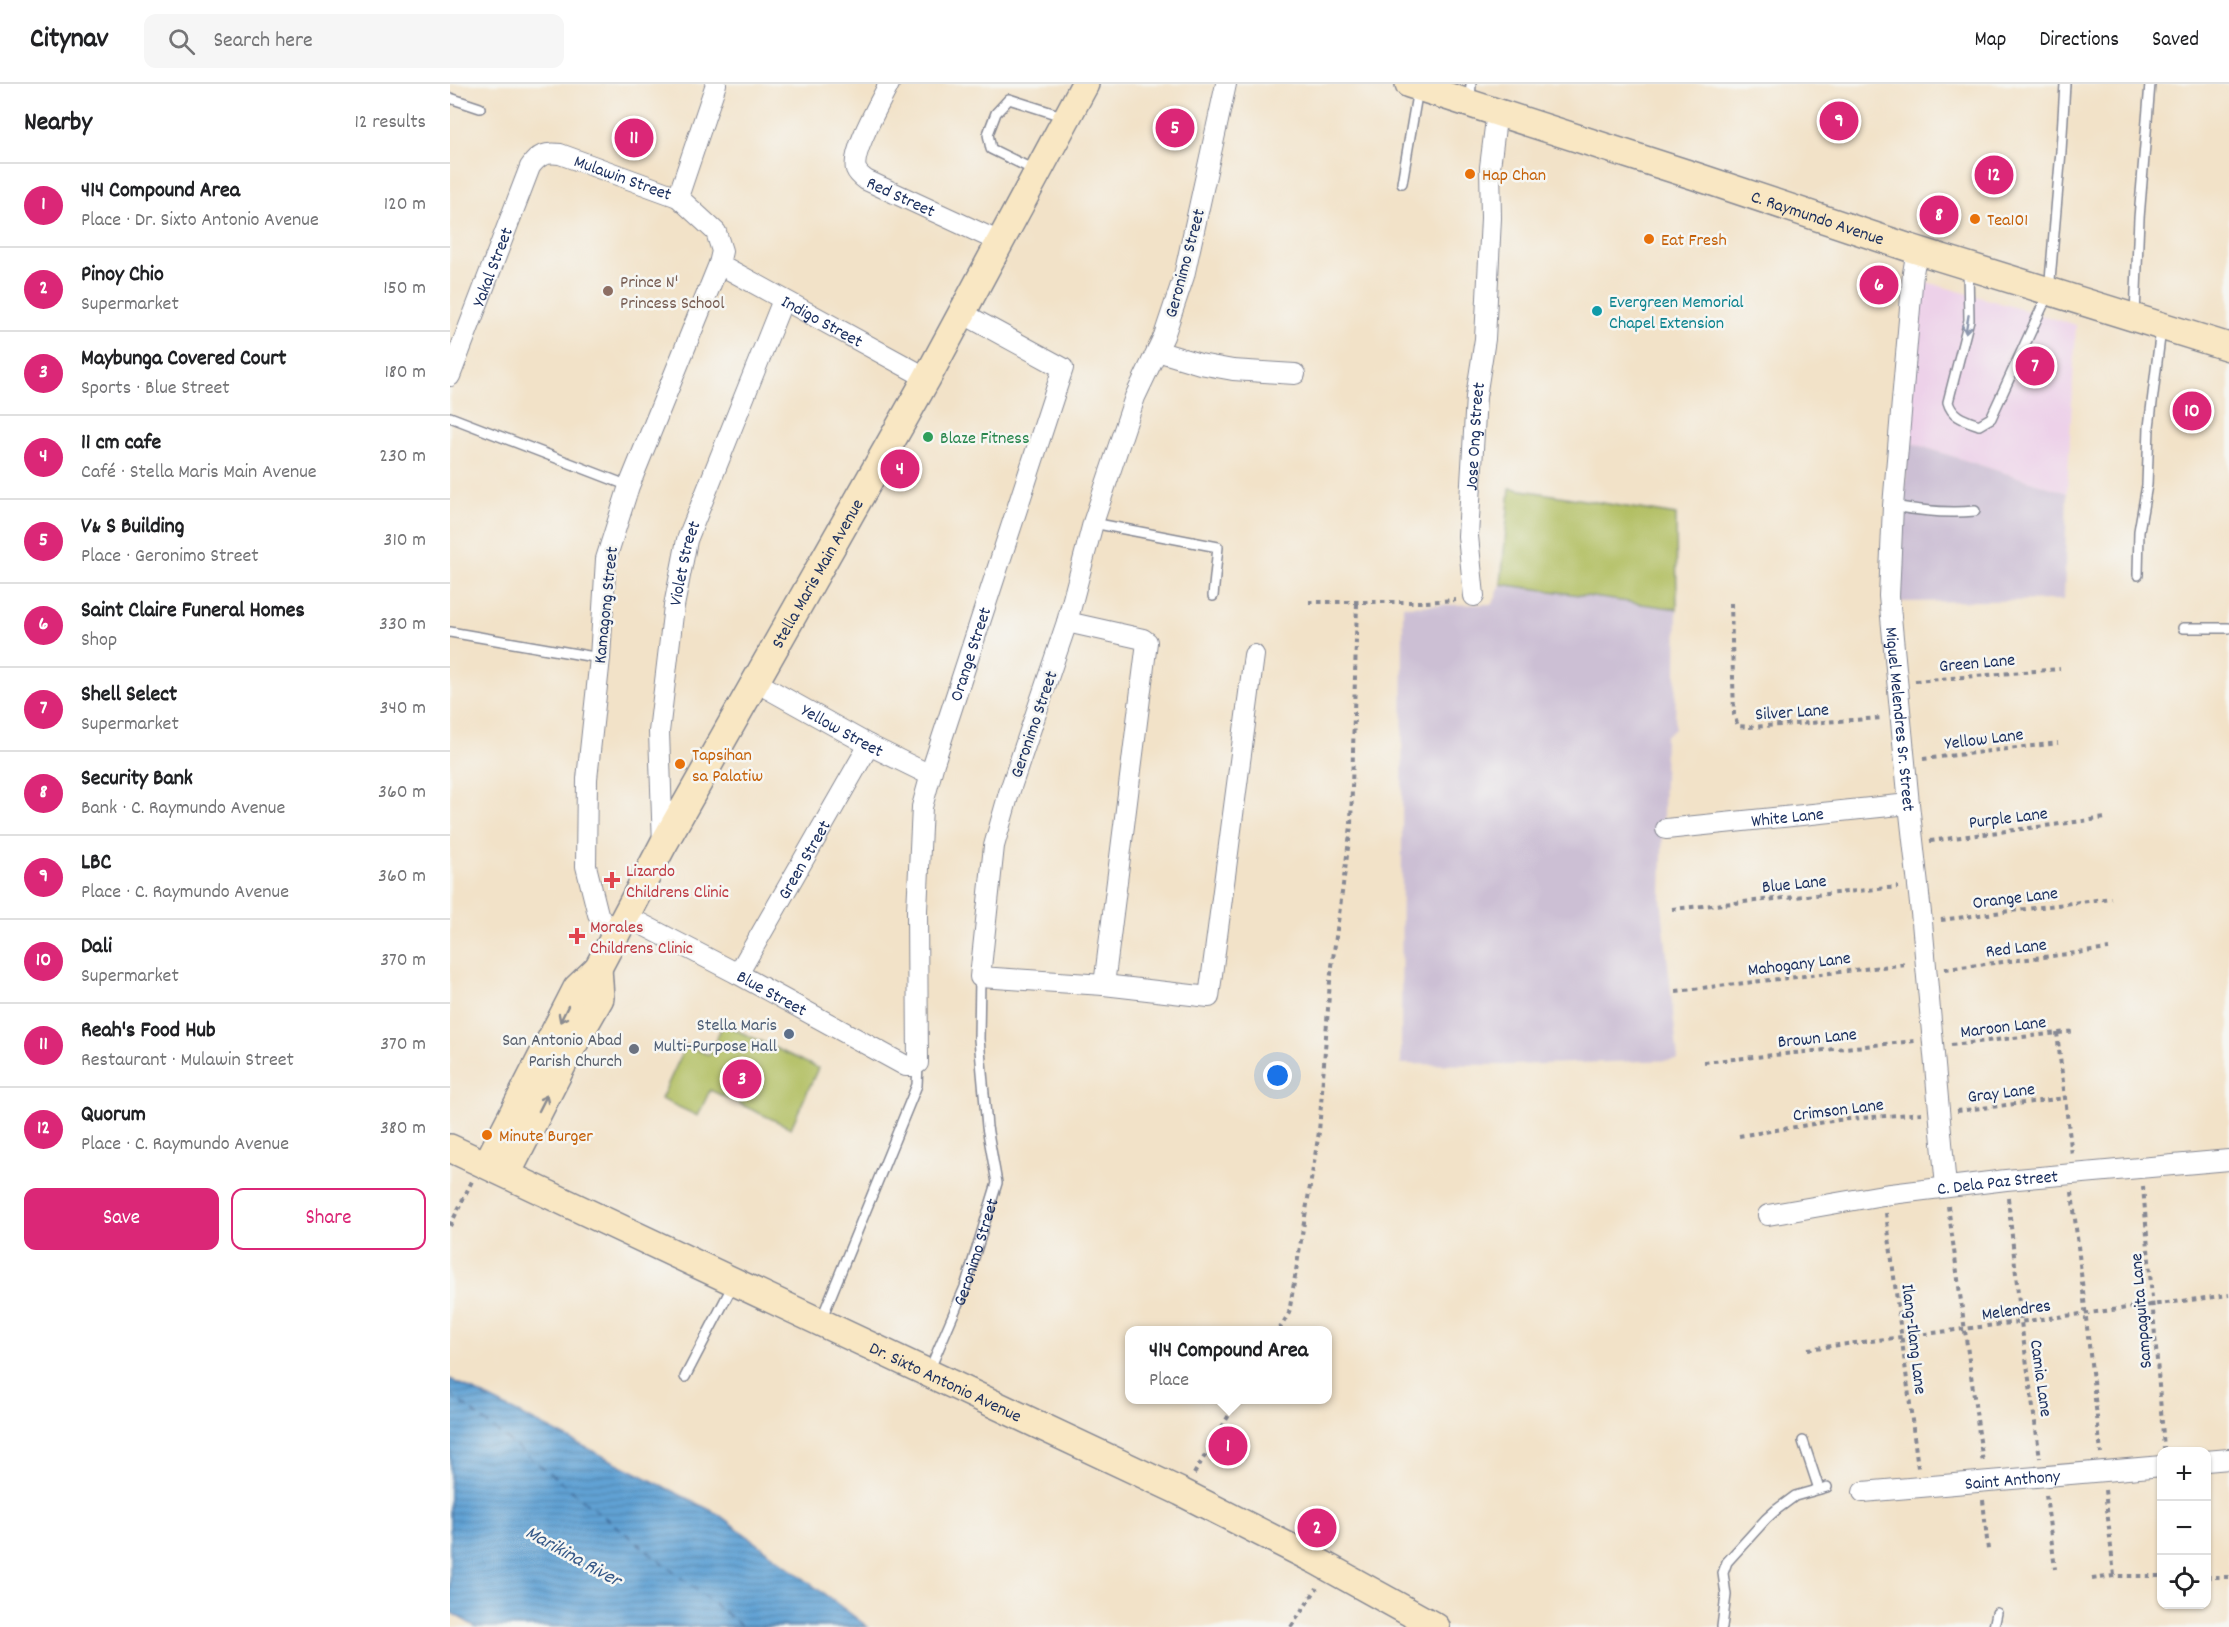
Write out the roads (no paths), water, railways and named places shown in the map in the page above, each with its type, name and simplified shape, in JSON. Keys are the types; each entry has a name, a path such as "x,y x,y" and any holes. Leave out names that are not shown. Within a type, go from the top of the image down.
{"main road":[{"name":"Stella Maris Main Avenue","path":"492,1166 568,1054 600,998 598,968 663,845 927,378 1085,84"},
{"name":"C. Raymundo Avenue","path":"1416,85 1470,93 1497,111 1917,250 2229,347"},
{"name":"Dr. Sixto Antonio Avenue","path":"450,1148 1322,1559 1436,1627"}],"street":[{"path":"678,197 716,84"},
{"name":"Red Street","path":"889,84 857,152 856,170 860,176 1000,242"},
{"name":"Geronimo Street","path":"980,977 994,846 1067,622 1093,523 1135,397 1157,351 1184,276 1226,84"},
{"name":"Jose Ong Street","path":"1474,596 1468,536 1476,397 1485,339 1491,218 1490,167 1497,111"},
{"name":"Mulawin Street","path":"535,159 542,154 560,154 678,197 716,232 721,242 720,258"},
{"name":"Yakal Street","path":"450,376 530,166 535,159"},
{"name":"Miguel Melendres Sr. Street","path":"1917,250 1913,273 1893,506 1889,596 1909,804 1915,843 1946,1187"},
{"name":"Indigo Street","path":"720,258 783,300 927,378"},
{"name":"Kamagong Street","path":"621,925 605,926 598,914 586,866 587,779 600,658 606,559 629,486 720,258"},
{"name":"Violet Street","path":"663,845 660,732 674,606 687,540 783,300"},
{"name":"Orange Street","path":"918,1063 917,910 922,807 930,775 1063,368 962,313"},
{"path":"1157,351 1200,364 1233,370 1295,374"},
{"path":"1067,622 1143,639 1147,642 1104,985"},
{"path":"980,977 1104,985 1209,997 1254,655"},
{"name":"Yellow Street","path":"756,682 869,745 930,775"},
{"name":"Green Street","path":"738,974 869,745"},
{"name":"White Lane","path":"1666,829 1909,804"},
{"name":"Blue Street","path":"621,925 738,974 906,1066 910,1067 918,1063"},
{"name":"C. Dela Paz Street","path":"1768,1215 1883,1195 1946,1187 2229,1160"},
{"path":"2211,1461 2229,1459"},
{"name":"Saint Anthony","path":"1863,1492 2157,1467"}],"lane":[{"path":"1968,265 1969,320 1948,402 1951,411 1960,418 1979,425 1991,418 2049,292 2065,84"},
{"path":"2135,319 2139,218 2150,84"},
{"path":"1402,183 1416,85"},
{"path":"450,98 480,108"},
{"path":"1038,172 991,149 987,134 996,113 1009,99 1067,117"},
{"path":"2138,575 2139,531 2146,485 2149,427 2161,327"},
{"path":"450,417 629,486"},
{"path":"1893,506 1918,511 1957,513 1975,511"},
{"path":"1093,523 1218,547 1214,596"},
{"path":"2183,628 2229,628"},
{"path":"450,632 600,658"},
{"name":"Geronimo Street","path":"928,1373 965,1287 998,1183 987,1127 979,1040 980,977"},
{"path":"820,1322 917,1085 918,1063"},
{"path":"685,1377 735,1282"},
{"path":"1722,1627 1726,1595 1723,1573 1727,1562 1776,1510 1795,1496 1823,1488 1803,1441"},
{"path":"1994,1627 1997,1613"}],"water":[{"name":"Marikina River","path":"450,1379 718,1514 868,1627 476,1627 450,1612"}],"place":[{"name":"LBC","path":"1839,121"},
{"name":"V& S Building","path":"1175,128"},
{"name":"Reah's Food Hub","path":"634,138"},
{"name":"Hap Chan","path":"1470,174"},
{"name":"Quorum","path":"1994,175"},
{"name":"Security Bank","path":"1939,215"},
{"name":"Tea101","path":"1975,219"},
{"name":"Eat Fresh","path":"1649,239"},
{"name":"Saint Claire Funeral Homes","path":"1879,285"},
{"name":"Prince N' Princess School","path":"608,291"},
{"name":"Evergreen Memorial Chapel Extension","path":"1597,311"},
{"name":"Shell Select","path":"2035,366"},
{"name":"Dali","path":"2192,411"},
{"name":"Blaze Fitness","path":"928,437"},
{"name":"11 cm cafe","path":"900,469"},
{"name":"Tapsihan sa Palatiw","path":"680,764"},
{"name":"Lizardo Childrens Clinic","path":"612,880"},
{"name":"Morales Childrens Clinic","path":"577,936"},
{"name":"Stella Maris Multi-Purpose Hall","path":"789,1034"},
{"name":"San Antonio Abad Parish Church","path":"634,1049"},
{"name":"Maybunga Covered Court","path":"742,1079"},
{"name":"Minute Burger","path":"487,1135"},
{"name":"414 Compound Area","path":"1228,1446"},
{"name":"Pinoy Chio","path":"1317,1528"}]}
